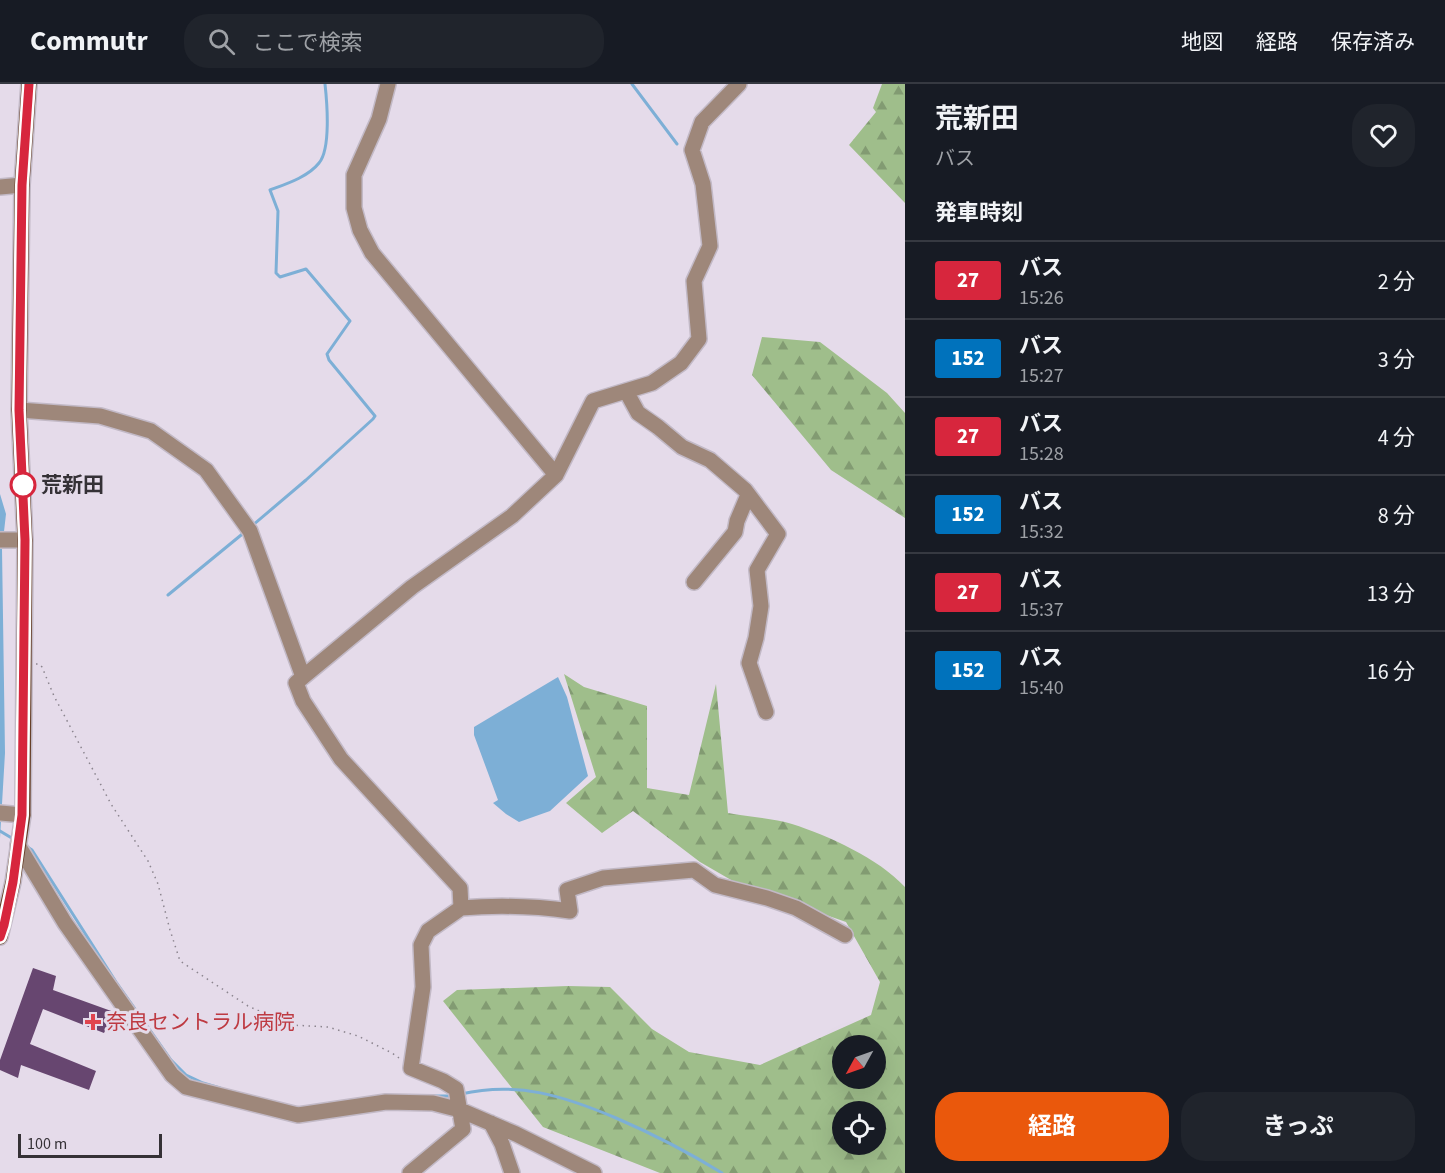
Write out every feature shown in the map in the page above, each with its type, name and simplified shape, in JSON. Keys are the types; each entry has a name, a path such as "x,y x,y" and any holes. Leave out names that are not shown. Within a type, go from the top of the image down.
{"main road":[{"path":"0,937 13,882 18,845 12,814 24,662 12,540 19,410 12,186 29,84"}],"street":[{"path":"388,84 379,119 354,175 354,208 360,230 372,253 556,475"},
{"path":"461,908 460,888 341,759 303,701 296,683 412,587 512,516 556,475 593,400 652,383 681,363 699,339 694,281 710,246 703,184 692,150 702,122 739,84"},
{"path":"626,391 638,413 682,447 710,460 745,490 778,534 757,570 761,606 749,663 766,712"},
{"path":"19,410 100,416 152,431 206,470 250,531 303,677"},
{"path":"694,582 735,532 748,495"},
{"path":"18,845 65,923 172,1075 186,1087 298,1115 386,1102 433,1103 460,1110 491,1123 594,1173"},
{"path":"410,1173 463,1129 456,1089 411,1068 423,987 421,945 428,931 461,908 501,906 570,911 567,890 603,878 694,870 715,885 796,908 845,935"},
{"path":"491,1123 502,1144 512,1173"}],"path":[{"path":"24,662 39,664 42,667 54,696 111,804 148,861 158,884 180,961 248,1006 291,1025 328,1027 358,1036 393,1053 411,1068"}],"green space":[{"path":"882,84 905,84 905,203 849,145 876,112 873,108"},
{"path":"762,337 820,342 887,393 905,413 905,518 831,470 752,375"},
{"path":"564,674 584,687 647,706 647,788 689,795 716,684 728,813 785,822 821,835 867,857 894,876 905,887 905,1173 660,1173 543,1127 443,1001 457,990 568,986 610,987 652,1029 689,1052 760,1065 871,1015 880,982 846,922 738,884 700,862 633,811 602,833 566,803 596,777"}],"water":[{"path":"0,494 6,514 2,549 5,753 0,838"},
{"path":"558,677 567,697 588,776 550,811 519,822 493,803 498,800 474,735 474,727"}],"building":[{"name":"奈良セントラル病院","path":"33,968 56,976 53,990 114,1012 104,1033 43,1009 30,1044 96,1071 89,1090 21,1065 18,1078 0,1070 0,1060"}],"waterway":[{"path":"253,525 375,416 329,360 327,354 350,321 306,269 280,277 276,273 278,211 270,190 296,180 309,172 323,156 327,137 325,84"},
{"path":"632,84 677,144"},
{"path":"168,595 246,531"},
{"path":"0,831 15,840"},
{"path":"26,846 32,850 116,982 171,1060 186,1075 220,1088"},
{"path":"461,1094 502,1089 559,1097 643,1130 722,1173"},
{"path":"431,1096 451,1096"}],"bus line":[{"name":"27","path":"0,937 13,882 22,815 24,759 25,540 19,410 22,185 29,84"}],"place":[{"name":"荒新田","path":"23,485"},
{"name":"奈良セントラル病院","path":"93,1022"}]}
